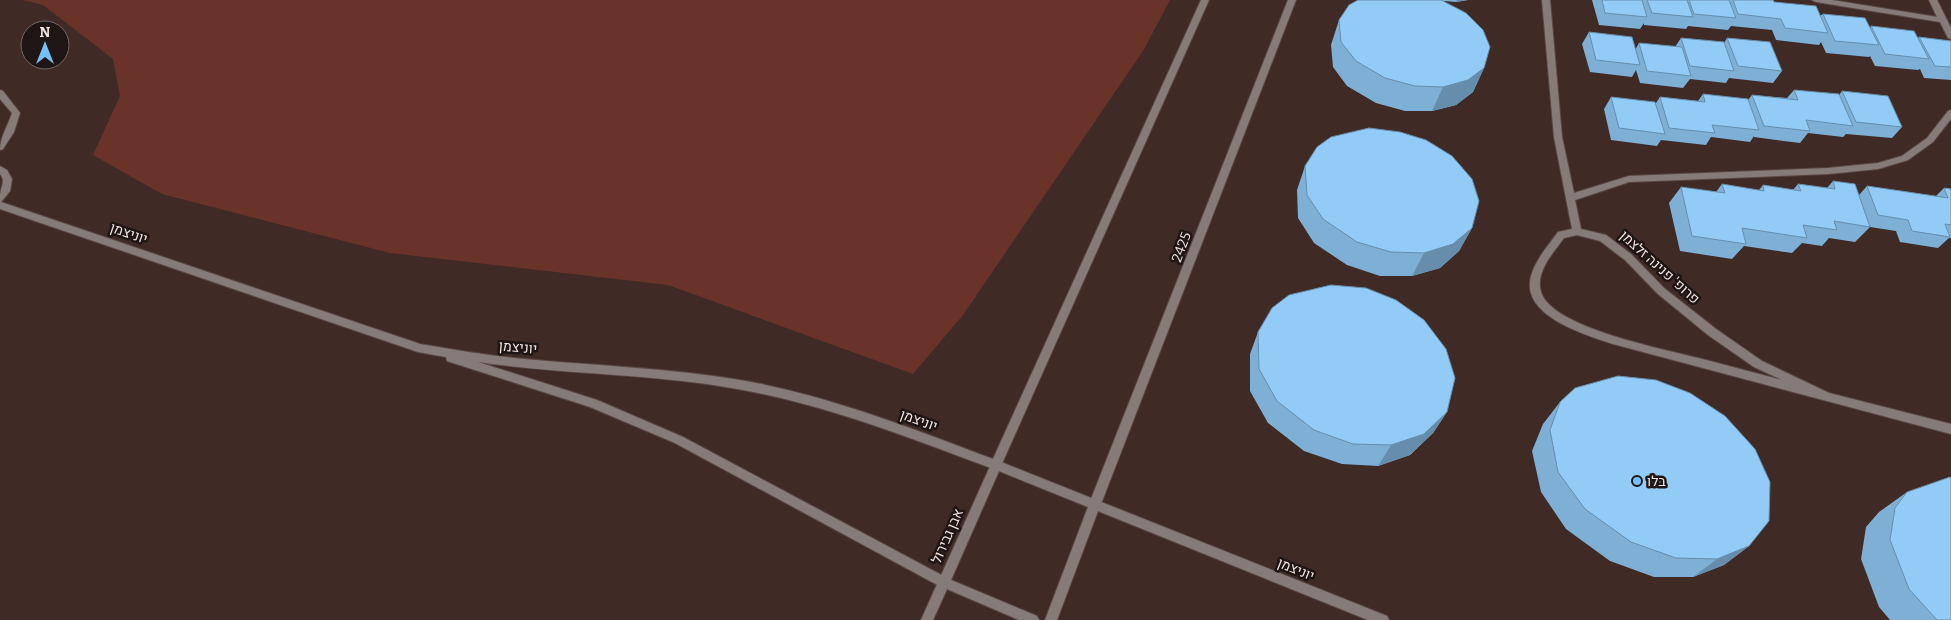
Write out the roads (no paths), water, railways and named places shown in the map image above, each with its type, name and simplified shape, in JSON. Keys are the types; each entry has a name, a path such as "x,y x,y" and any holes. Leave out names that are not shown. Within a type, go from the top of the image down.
{"street":[{"path":"996,464 1205,0"},
{"name":"2425","path":"1095,504 1292,0"},
{"path":"1546,0 1558,137 1577,231"},
{"path":"1816,0 1943,20"},
{"path":"1932,0 1951,36"},
{"path":"0,94 16,113 10,132 0,147"},
{"path":"1570,198 1630,179 1828,171 1878,166 1905,158 1930,140 1951,113"},
{"path":"0,169 5,172 9,186 0,199"},
{"name":"יוניצמן","path":"0,205 418,348 593,403 679,440 943,582 1033,620"},
{"name":"פרופ' פנינה זלצמן","path":"1828,398 1758,364 1712,332 1661,291 1628,257 1603,238 1577,231 1561,235 1536,272 1535,285 1541,301 1560,317 1581,329 1828,398 1951,429"},
{"name":"יוניצמן","path":"418,348 494,360 671,375 743,385 818,403 874,420 996,464 1382,620"},
{"name":"אבן גבירול","path":"927,620 996,464"},
{"path":"1051,620 1095,504"}],"place":[{"name":"בלו","path":"1637,481"}]}
